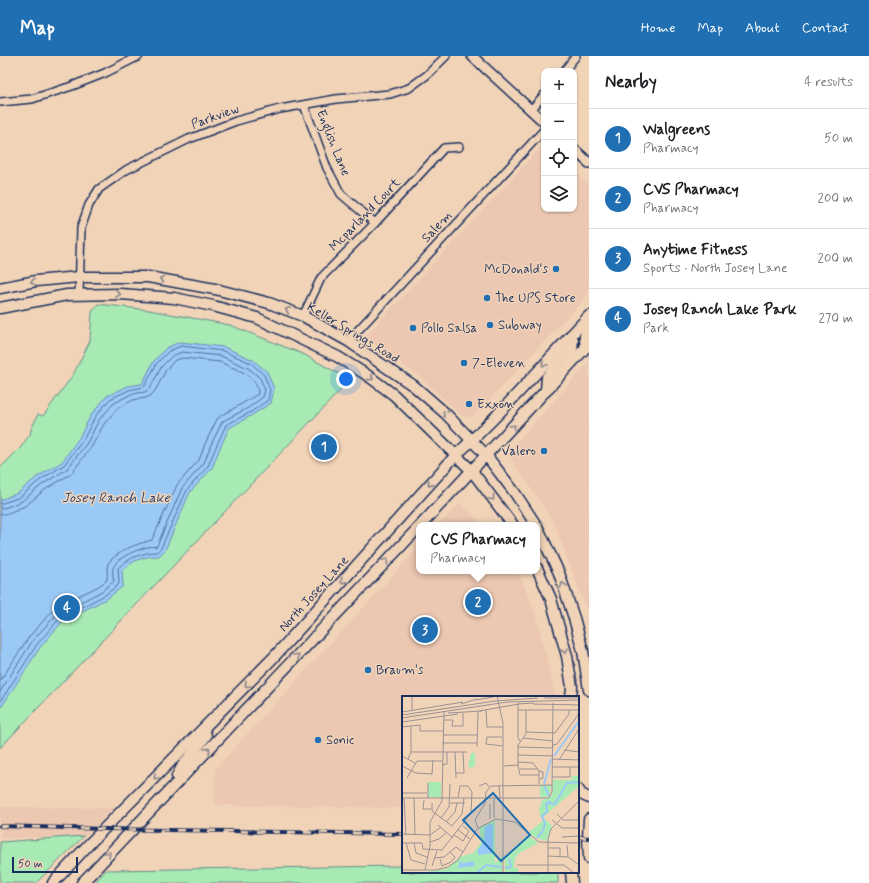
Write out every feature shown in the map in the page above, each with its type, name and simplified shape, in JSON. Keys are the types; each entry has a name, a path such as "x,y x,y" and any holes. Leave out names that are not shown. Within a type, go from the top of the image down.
{"main road":[{"name":"Keller Springs Road","path":"0,288 36,281 79,276 148,277 215,289 269,303 303,316 348,341 414,386 445,413 486,455 515,493 534,522"},
{"path":"0,308 67,295 120,294 174,298 214,306 257,318 338,357 367,375 394,395 472,471 510,522"},
{"name":"North Josey Lane","path":"53,883 90,843 274,657 456,455 472,441 589,316"},
{"path":"424,522 588,346 584,338 589,328"},
{"path":"546,391 547,377 572,348 573,340 571,335"},
{"path":"338,357 348,341"},
{"path":"82,883 416,530"},
{"name":"Keller Springs Road","path":"540,532 559,573 574,618 583,651 589,690"},
{"path":"540,574 551,599 567,656 572,687 571,696"},
{"path":"166,794 183,765 206,736 203,730"},
{"path":"579,791 581,794 589,798"},
{"path":"589,820 589,858"},
{"path":"571,873 572,883"}],"street":[{"path":"0,102 32,99 72,86 105,73 138,56"},
{"name":"Parkview","path":"79,295 81,228 89,204 99,189 126,170 189,139 236,121 280,109 336,99 390,94 409,88 427,75 446,56"},
{"path":"472,56 541,119"},
{"path":"566,68 576,56"},
{"path":"531,110 541,98"},
{"name":"English Lane","path":"304,105 327,168 341,194 375,223"},
{"name":"Salem","path":"348,341 541,133"},
{"name":"Mcparland Court","path":"303,316 321,278 375,223 444,148 459,147"},
{"path":"577,152 589,162"}],"shaded area":[{"path":"541,147 541,212 577,212 577,174 589,185 589,294 473,417 463,417 420,377 365,337"},
{"path":"589,362 589,615 553,521 507,453"},
{"path":"460,503 480,522 442,522"},
{"path":"416,550 416,574 519,574 535,611 556,696 402,696 402,808 215,805 215,769"},
{"path":"0,807 116,808 83,837 0,838"}],"green space":[{"path":"98,304 149,310 230,325 305,355 350,380 0,748 0,468 21,447 31,433 30,432 38,414 43,416 73,375 90,341 92,312"},
{"path":"84,836 36,883 0,883 0,842"},
{"path":"402,866 402,873 558,873 558,883 94,883 106,870"}],"water":[{"name":"Josey Ranch Lake","path":"180,342 224,347 253,360 267,372 274,389 271,403 229,428 212,468 190,492 165,550 159,556 143,558 126,567 122,570 123,586 108,598 63,621 41,646 0,709 0,500 18,493 37,477 62,462 79,438 91,415 107,396 128,386 142,384 154,361 166,348"}],"railway":[{"path":"0,826 402,834"},
{"path":"579,837 589,838"}],"place":[{"name":"McDonald's","path":"556,269"},
{"name":"The UPS Store","path":"487,298"},
{"name":"Subway","path":"490,325"},
{"name":"Pollo Salsa","path":"413,328"},
{"name":"7-Eleven","path":"464,363"},
{"name":"Exxon","path":"469,404"},
{"name":"Walgreens","path":"324,447"},
{"name":"Valero","path":"544,451"},
{"name":"CVS Pharmacy","path":"478,602"},
{"name":"Josey Ranch Lake Park","path":"67,608"},
{"name":"Anytime Fitness","path":"425,630"},
{"name":"Braum's","path":"368,670"},
{"name":"Sonic","path":"318,740"}]}
